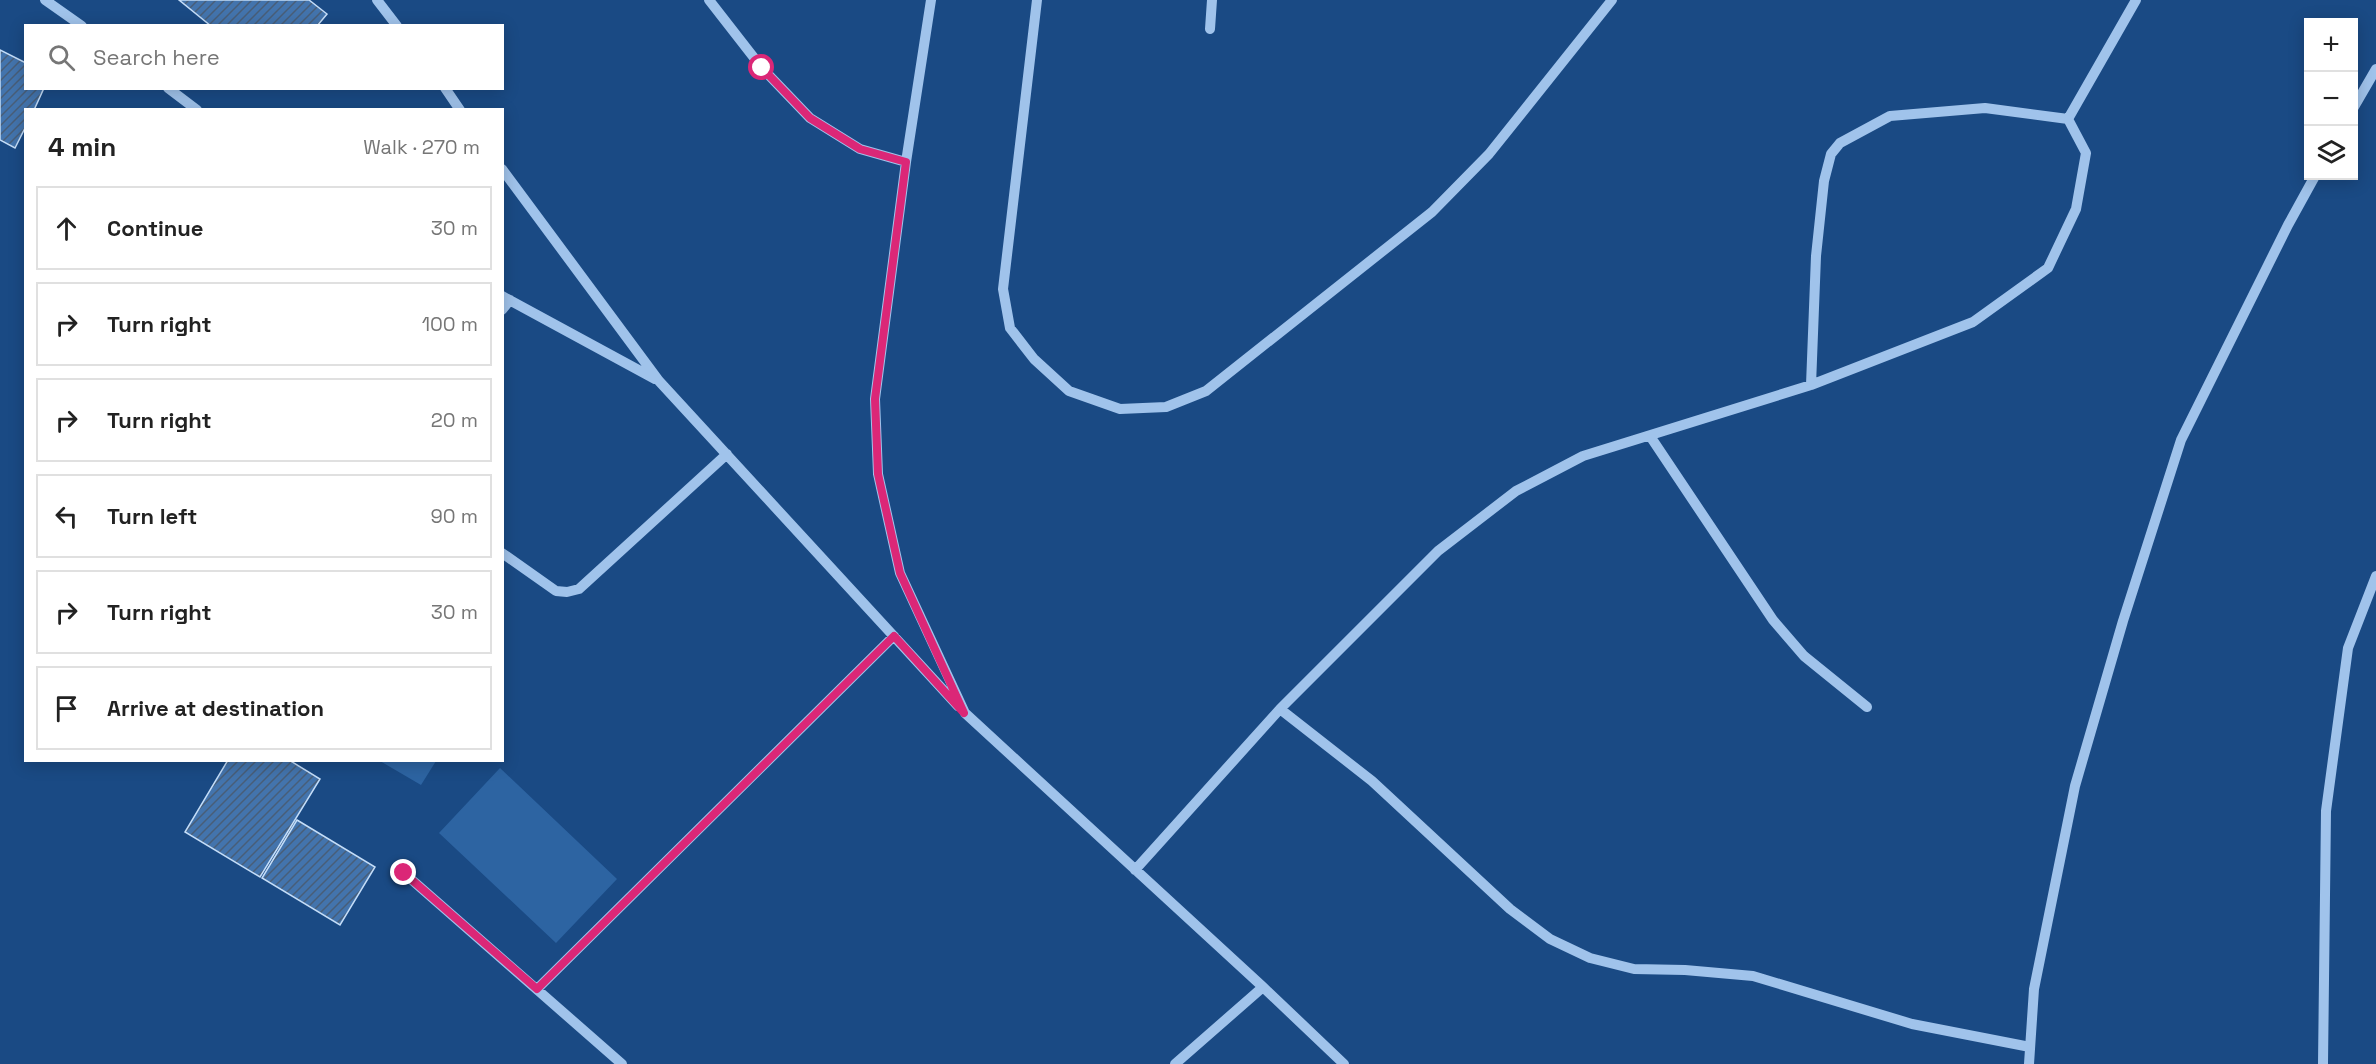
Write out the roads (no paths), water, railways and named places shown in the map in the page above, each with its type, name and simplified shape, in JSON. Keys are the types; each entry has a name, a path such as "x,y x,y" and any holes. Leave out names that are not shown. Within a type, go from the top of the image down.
{"street":[{"path":"45,0 79,24"},
{"path":"377,0 395,24"},
{"path":"709,0 762,68 810,118 860,149 906,162"},
{"path":"931,0 906,162 875,399 878,474 900,573 964,713"},
{"path":"1037,0 1003,289 1010,328 1035,359 1069,391 1120,409 1166,407 1206,391 1431,212 1488,154 1612,0"},
{"path":"1210,29 1212,0"},
{"path":"2068,119 2136,0"},
{"path":"2358,100 2376,69"},
{"path":"171,90 194,108"},
{"path":"446,90 459,108"},
{"path":"1811,385 1816,256 1824,181 1831,154 1840,143 1890,116 1985,108 2068,119"},
{"path":"1136,870 1280,709 1438,551 1516,491 1583,456 1811,385 1974,322 2048,268 2076,208 2086,153 2068,119"},
{"path":"504,172 659,381 964,713 1344,1064"},
{"path":"2028,1064 2034,989 2075,786 2123,621 2181,440 2313,180"},
{"path":"506,298 659,381"},
{"path":"1650,436 1773,620 1804,656 1867,707"},
{"path":"504,554 556,591 567,592 579,589 727,454"},
{"path":"2323,1064 2326,811 2348,648 2376,576"},
{"path":"537,989 894,636"},
{"path":"1280,709 1372,781 1510,909 1550,939 1590,958 1634,969 1685,970 1753,976 1912,1024 2030,1047"},
{"path":"404,873 622,1064"},
{"path":"1175,1064 1263,987"}]}
